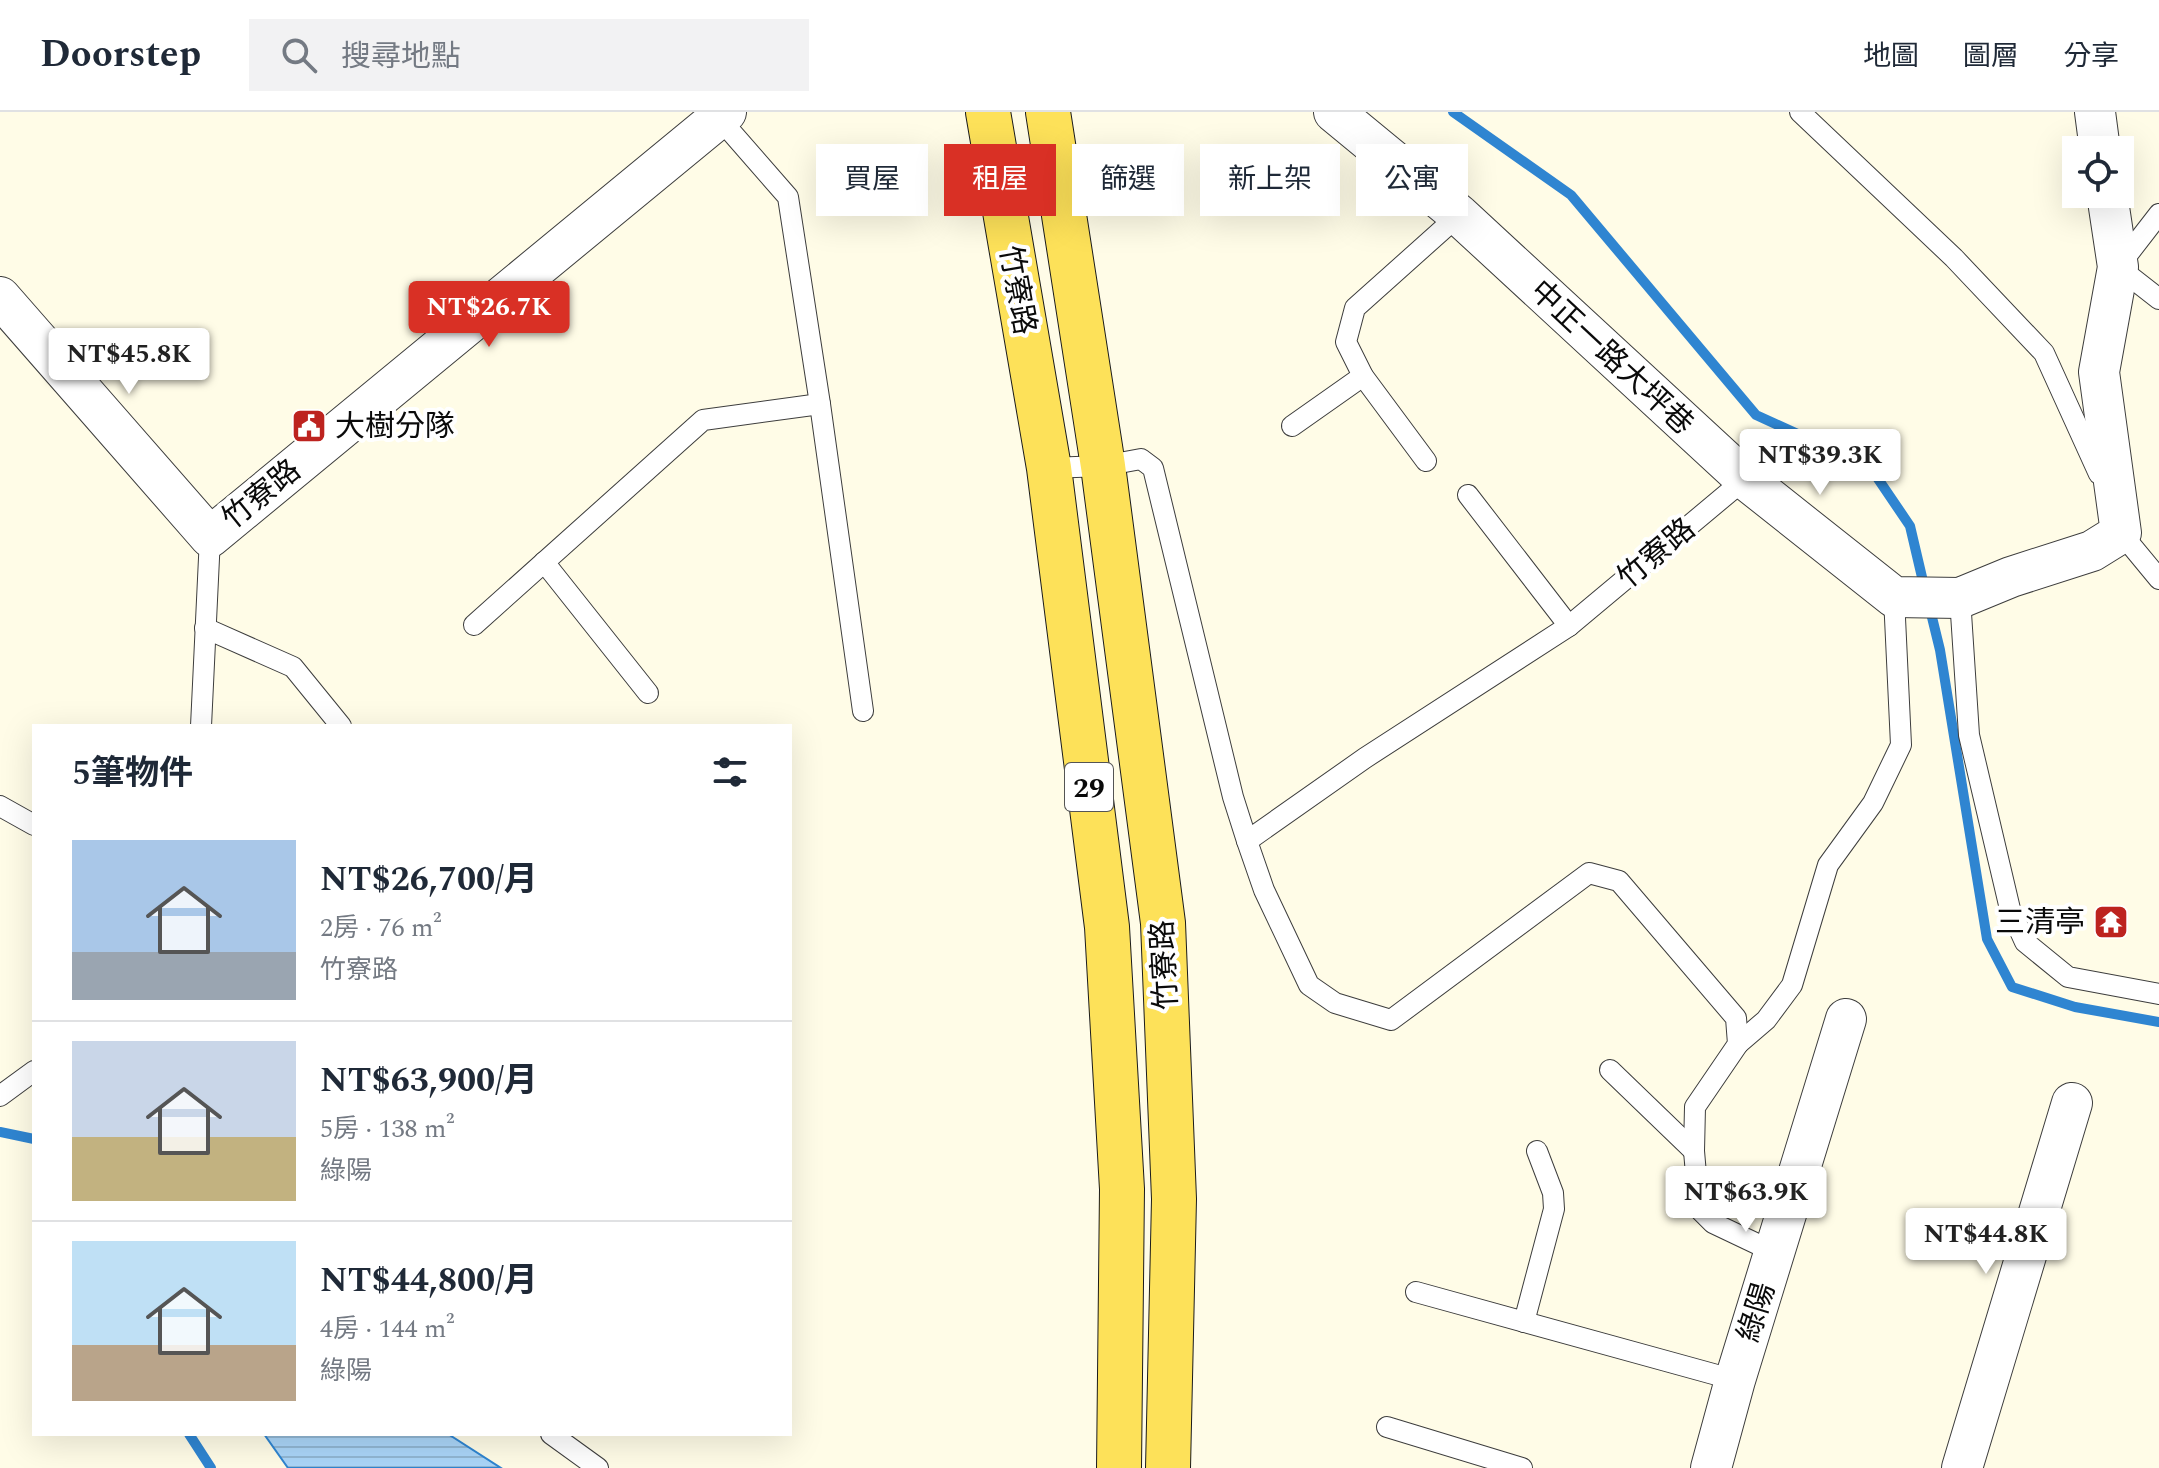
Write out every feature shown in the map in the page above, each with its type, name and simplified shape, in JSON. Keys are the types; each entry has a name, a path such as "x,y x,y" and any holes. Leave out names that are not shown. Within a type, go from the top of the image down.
{"main road":[{"name":"竹寮路","path":"988,112 1049,468 1107,927 1122,1189 1119,1468"},
{"name":"竹寮路","path":"1049,113 1103,466 1163,923 1174,1199 1168,1468"}],"street":[{"name":"中正一路大坪巷","path":"1334,112 1373,144"},
{"path":"2095,112 2098,136"},
{"name":"竹寮路","path":"210,537 722,115"},
{"path":"1894,597 1960,598 2011,577 2092,551 2121,533 2099,372 2118,267 2109,208"},
{"name":"中正一路大坪巷","path":"1460,216 1745,479 1894,597"},
{"path":"0,297 210,537"},
{"name":"綠陽","path":"1711,1468 1846,1019"},
{"path":"1962,1468 2072,1103"}],"lane":[{"path":"1800,112 1954,258 2044,353 2090,449 2121,533 2159,579"},
{"name":"竹寮路","path":"722,115 788,197 863,711"},
{"path":"2159,214 2118,267 2159,299"},
{"path":"1426,461 1363,376 1346,342 1355,308 1458,216"},
{"path":"1292,426 1363,376"},
{"path":"474,625 703,420 820,404"},
{"path":"1049,468 1103,466 1141,459 1153,468 1233,797 1264,890 1309,985 1335,1003 1391,1020 1589,873 1619,881 1736,1018 1738,1044"},
{"name":"竹寮路","path":"1247,841 1365,758 1569,626 1745,479"},
{"path":"1468,495 1569,626"},
{"name":"竹寮路","path":"201,724 210,537"},
{"path":"544,562 648,693"},
{"path":"1774,1252 1713,1223 1699,1209 1694,1151 1695,1107 1738,1044 1766,1020 1792,985 1828,865 1873,803 1901,745 1894,597"},
{"path":"1960,598 1969,735 2010,909 2025,942 2068,977 2159,994"},
{"path":"205,628 293,667 339,724"},
{"path":"0,806 32,824"},
{"path":"1610,1070 1694,1151"},
{"path":"0,1096 32,1072"},
{"path":"1524,1322 1554,1209 1553,1193 1537,1151"},
{"path":"1416,1292 1735,1380"},
{"path":"1387,1427 1522,1468"},
{"path":"554,1436 598,1468"}],"water":[{"path":"265,1436 451,1436 501,1468 288,1468"}],"waterway":[{"path":"1453,112 1571,195 1756,415 1870,467 1910,526 1925,590"},
{"path":"1929,605 1940,650 1987,939 2012,987 2075,1007 2159,1022"},
{"path":"0,1132 32,1139"},
{"path":"190,1436 211,1468"}],"place":[{"name":"大樹分隊","path":"309,426"},
{"name":"三清亭","path":"2111,922"}]}
